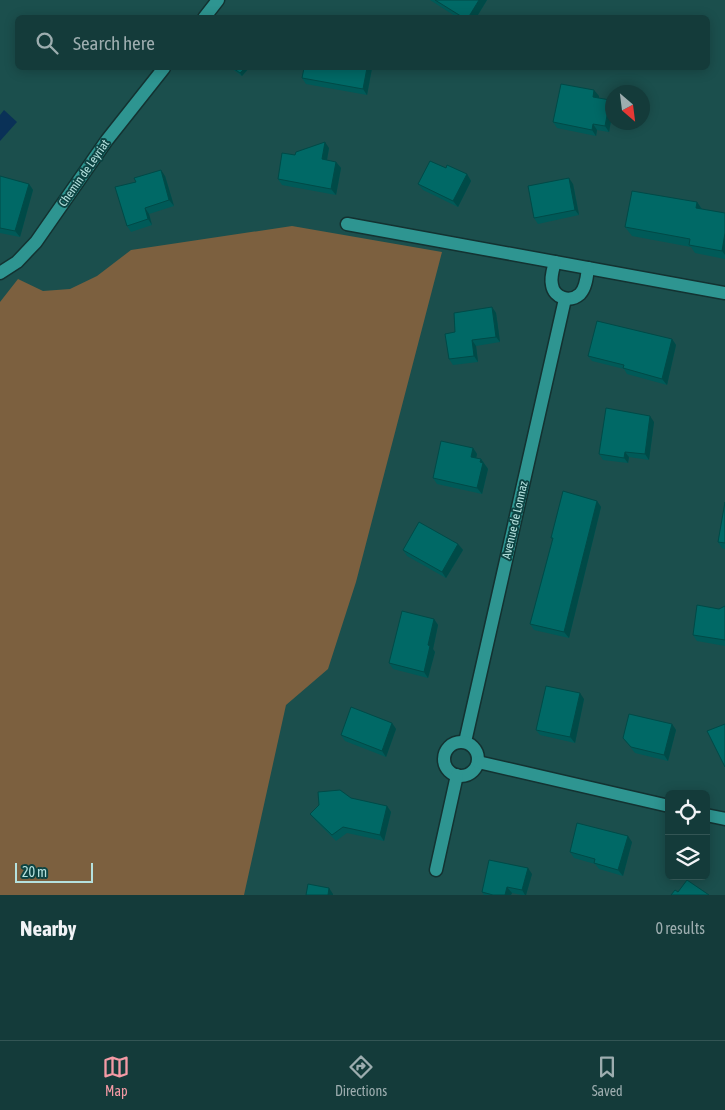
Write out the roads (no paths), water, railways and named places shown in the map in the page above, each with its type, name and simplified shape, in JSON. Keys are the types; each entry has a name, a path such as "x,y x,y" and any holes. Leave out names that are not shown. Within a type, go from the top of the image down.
{"street":[{"path":"206,15 218,0"},
{"name":"Chemin de Leyriat","path":"0,273 17,262 36,242 107,140 162,70"},
{"path":"347,224 725,293"},
{"path":"555,262 552,287 557,294 565,299 573,298 581,293 585,286 588,268"},
{"name":"Avenue de Lonnaz","path":"465,742 565,299"},
{"path":"457,742 465,742 476,750 478,762 475,769 464,776 450,772 444,759 450,746 457,742"},
{"path":"478,762 665,805"},
{"path":"436,870 457,775"},
{"path":"710,816 725,819"}],"water":[{"path":"4,110 17,122 0,141 0,115"}]}
